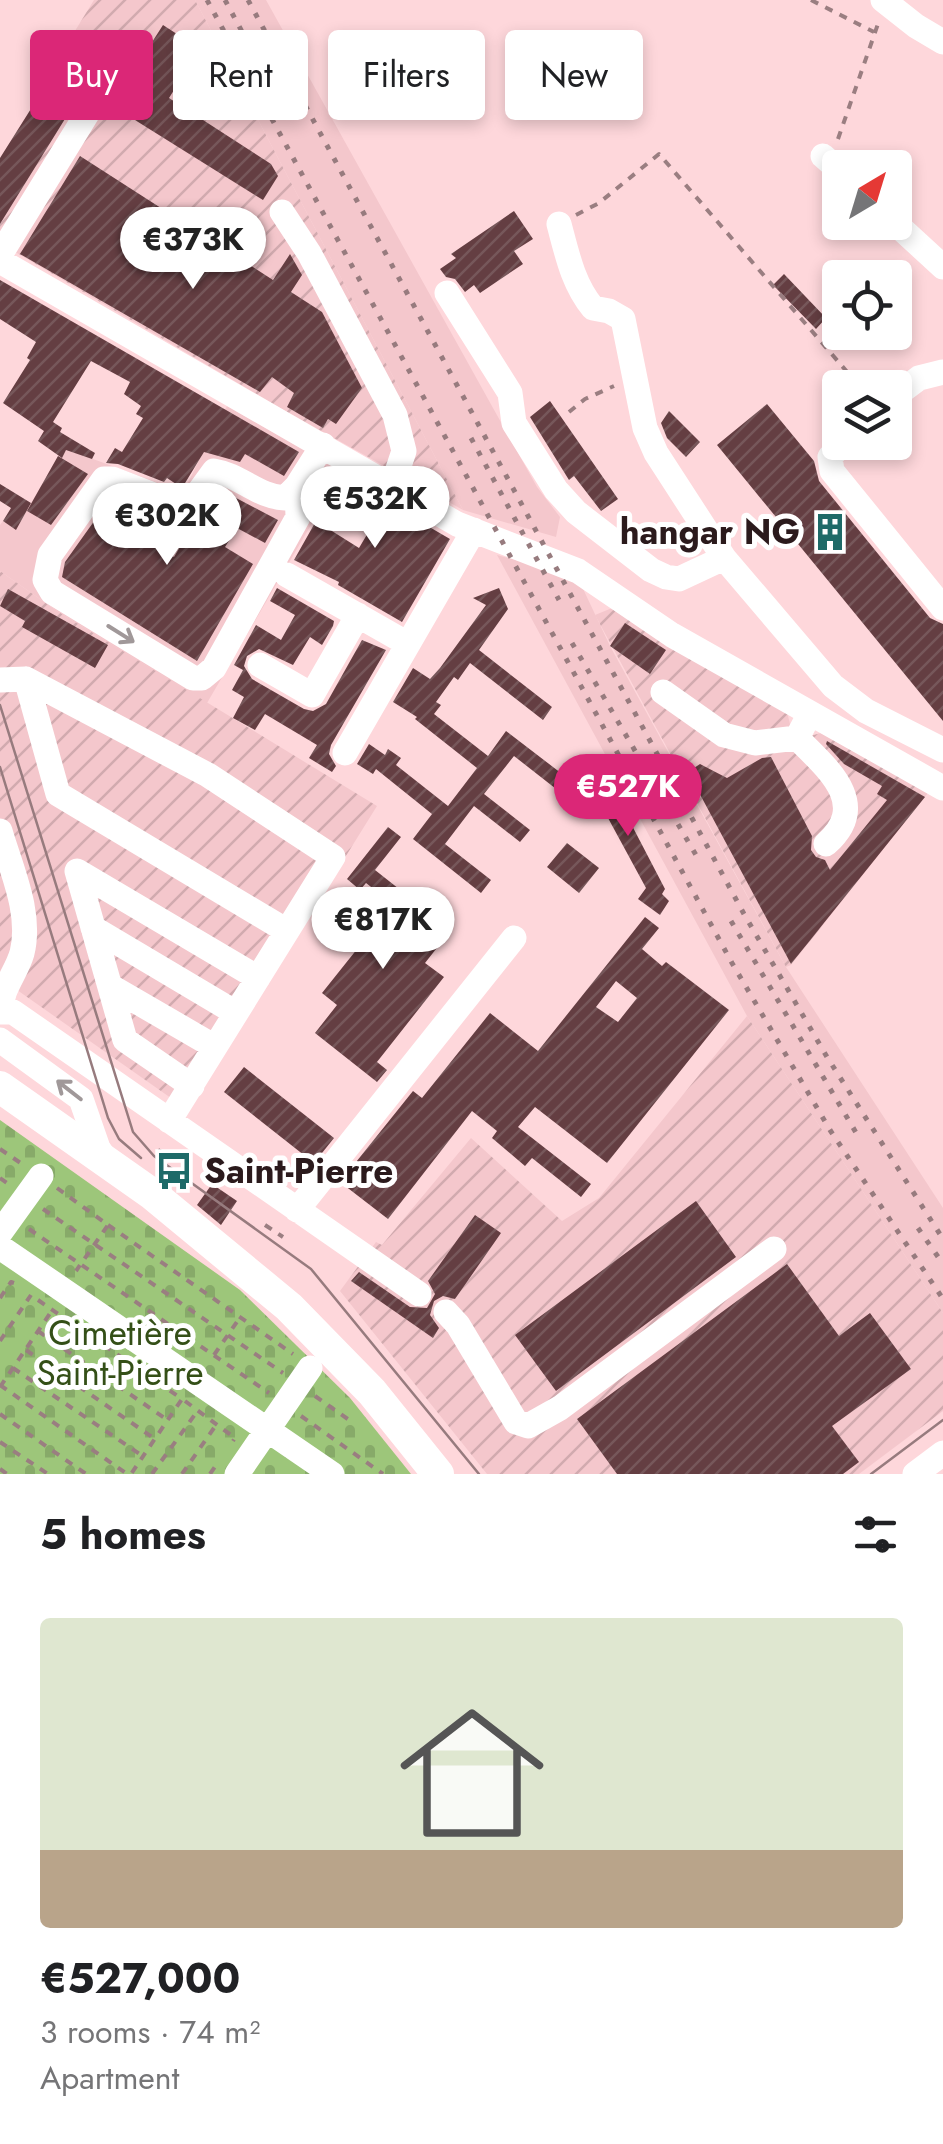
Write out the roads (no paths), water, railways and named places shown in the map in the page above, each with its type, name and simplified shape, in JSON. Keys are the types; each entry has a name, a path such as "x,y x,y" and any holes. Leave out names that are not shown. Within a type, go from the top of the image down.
{"main road":[{"path":"0,1088 152,1194 262,1284 372,1392 438,1474"},
{"path":"0,1102 166,1222 214,1248"}],"street":[{"path":"884,1 943,42"},
{"path":"83,120 0,258 392,487 474,530 578,571 672,635 943,788"},
{"path":"282,212 395,415 404,451 392,487"},
{"path":"559,224 584,298 593,308 610,311 623,319 640,412 656,453 724,558 833,686 866,711 943,750"},
{"path":"912,239 943,267"},
{"path":"447,293 510,393 514,423 556,490 576,512 651,570 666,577 678,578 724,558"},
{"path":"912,384 943,372"},
{"path":"297,486 298,518 214,668 202,678 193,678 52,592 45,580 50,555 104,479 112,478 187,508 214,471 224,472 271,498 285,498 323,446"},
{"path":"830,460 832,471 943,608"},
{"path":"345,754 474,530"},
{"path":"288,575 408,644"},
{"path":"260,666 312,696 358,615"},
{"path":"0,680 26,679 208,775 333,856 169,1121"},
{"path":"26,679 58,794 287,931"},
{"path":"662,692 724,734 755,743 796,738"},
{"path":"796,738 810,715"},
{"path":"796,738 840,783 845,815 838,833 826,844"},
{"path":"0,830 26,919 11,947 0,1011 13,1012 420,1294"},
{"path":"192,1086 125,1040 78,871 258,978"},
{"path":"94,928 236,1013"},
{"path":"297,1210 514,938"},
{"path":"110,986 215,1047"},
{"path":"0,1040 81,1099 107,1162"},
{"path":"0,1247 57,1300 188,1390 267,1431 332,1474"},
{"path":"446,1312 458,1325 516,1422 528,1426 560,1408 774,1249"},
{"path":"237,1474 298,1385"},
{"path":"916,1474 943,1454"}],"tram line":[{"path":"0,705 133,1132 154,1156 311,1269 479,1474"},
{"path":"0,767 108,1118 119,1139 141,1158"},
{"path":"871,1474 943,1420"}],"railway":[{"path":"207,0 732,963 830,1130 943,1299"},
{"path":"225,0 241,30"},
{"path":"248,0 744,914 827,1057 943,1239"},
{"path":"471,438 559,600"},
{"path":"572,643 696,855"},
{"path":"731,921 858,1136"},
{"path":"918,1228 943,1264"}],"place":[{"name":"hangar NG","path":"830,532"},
{"name":"Saint-Pierre","path":"174,1171"}],"park label":[{"name":"Cimetière Saint-Pierre","path":"120,1353"}]}
